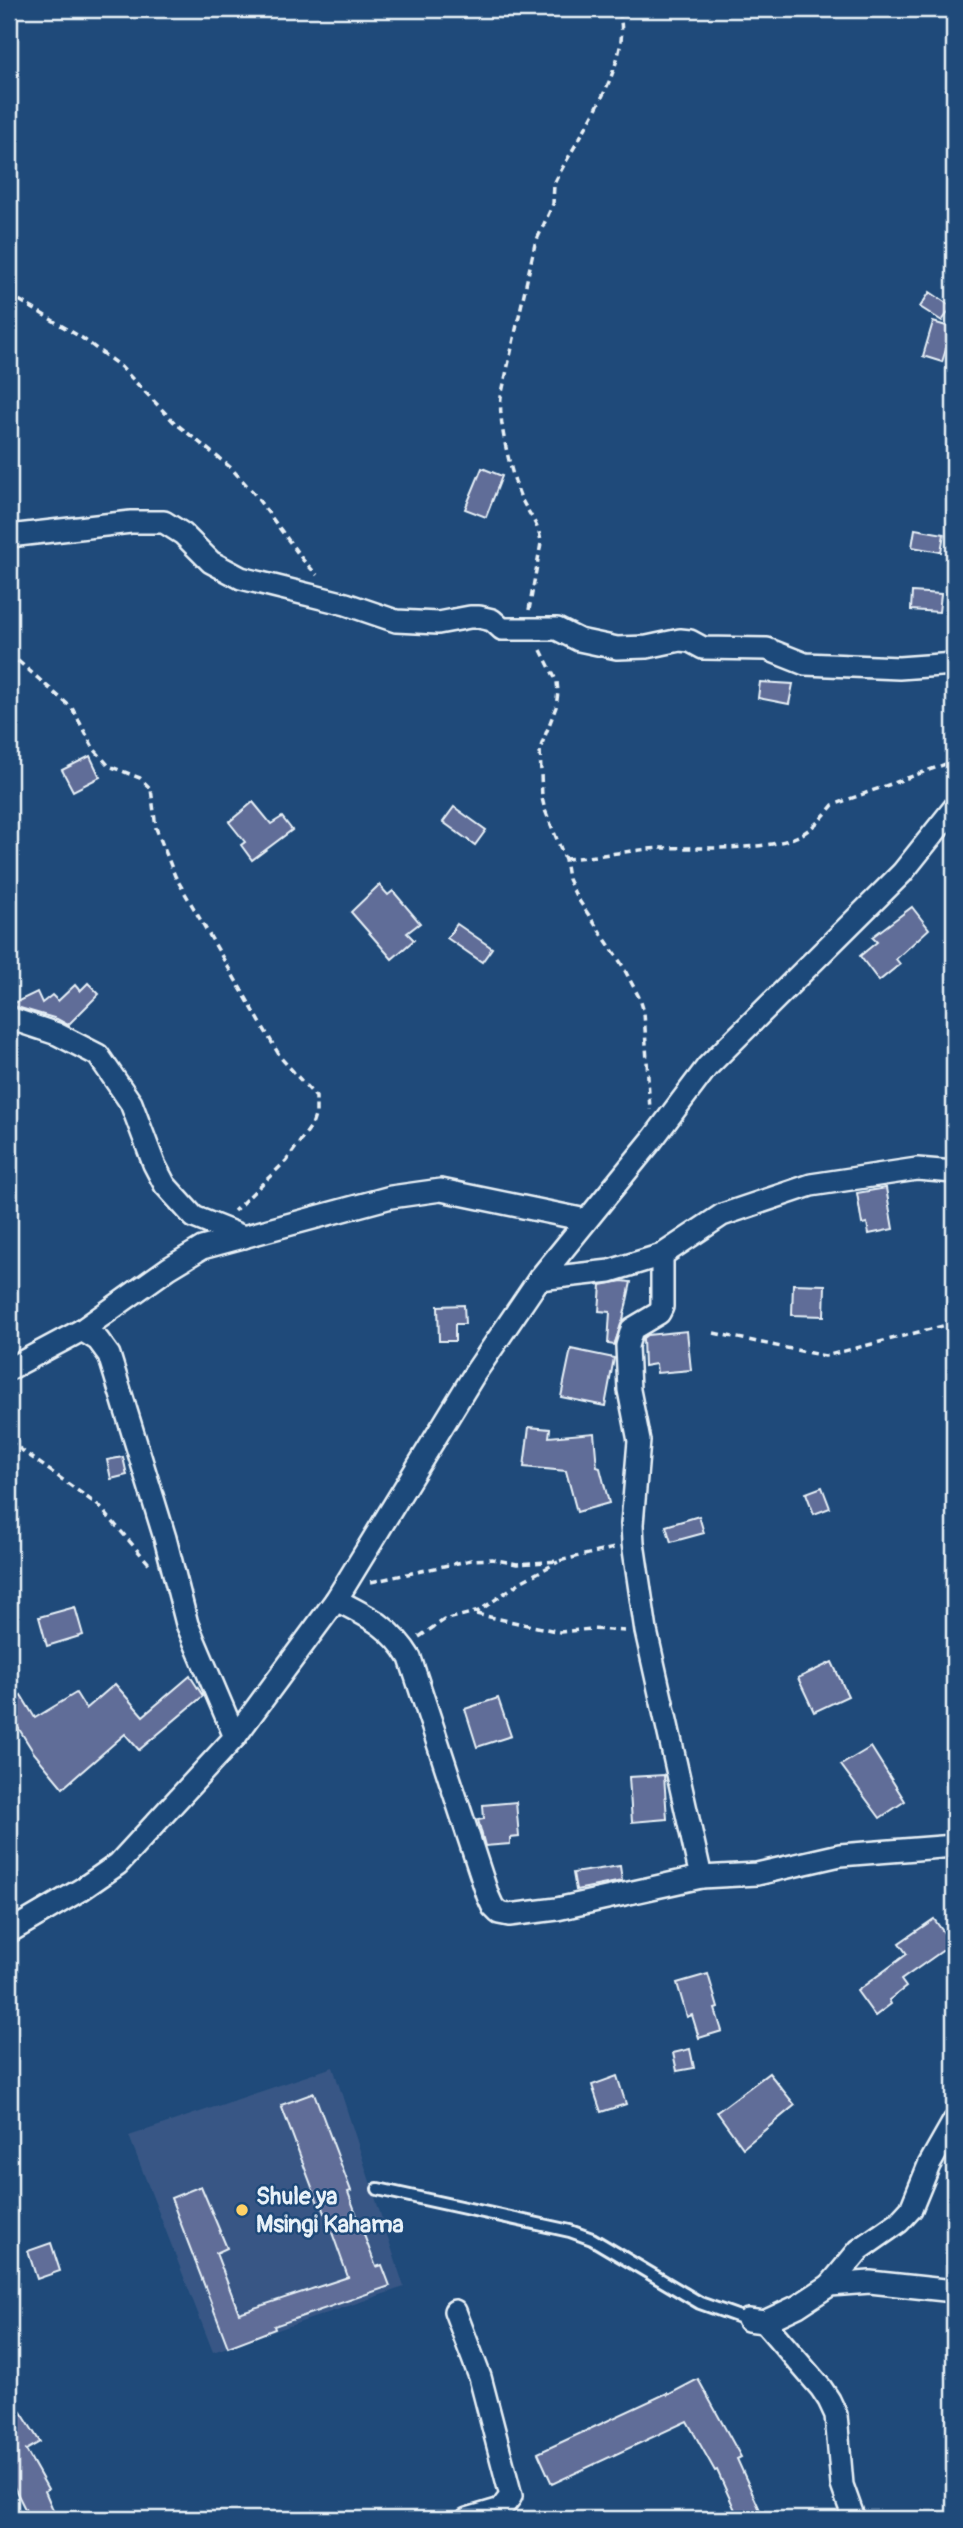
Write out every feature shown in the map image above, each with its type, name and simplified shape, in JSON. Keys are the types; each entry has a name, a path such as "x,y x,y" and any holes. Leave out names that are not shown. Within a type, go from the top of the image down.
{"street":[{"path":"9,536 119,523 164,522 183,534 211,562 241,578 346,604 396,621 438,623 470,617 492,621 502,629 557,629 579,640 617,648 647,648 680,640 690,641 703,648 766,649 805,664 899,668 954,664"},
{"path":"9,1932 82,1889 118,1864 235,1737 340,1593 475,1373 540,1279 707,1067 902,873 954,808"},
{"path":"9,1018 58,1034 98,1055 131,1103 154,1164 166,1185 194,1217 244,1237"},
{"path":"540,1279 610,1271 662,1255 722,1215 811,1185 917,1169 954,1172"},
{"path":"9,1370 82,1330 202,1248 391,1198 441,1190 586,1220"},
{"path":"662,1255 662,1307 659,1313 632,1329 627,1346 629,1390 639,1441 632,1524 633,1543 646,1632 701,1877"},
{"path":"82,1330 98,1340 109,1355 165,1538 187,1624 235,1737"},
{"path":"340,1593 392,1633 410,1658 488,1896 499,1913 509,1915 557,1909 701,1877 757,1874 867,1852 954,1846"},
{"path":"854,2519 842,2485 836,2415 829,2400 821,2388 756,2321 797,2306 830,2284 859,2249 899,2222 911,2209 929,2165 954,2121"},
{"path":"830,2284 870,2282 954,2291"},
{"path":"455,2311 480,2377 511,2496 501,2509 467,2519"}],"lane":[{"path":"378,2189 570,2231 592,2239 688,2297 756,2321"}],"path":[{"path":"618,9 623,27 622,39 612,79 554,184 553,204 535,244 501,397 502,426 517,488 540,532 541,542 528,620 557,682 556,707 540,749 542,798 576,896 621,963 640,999 644,1012 652,1140"},
{"path":"9,294 82,338 121,367 174,422 230,467 320,578"},
{"path":"9,653 72,708 94,749 109,766 140,778 151,789 156,828 175,876 281,1058 316,1097 317,1113 312,1125 286,1161 217,1227"},
{"path":"565,859 660,848 744,846 797,837 833,805 954,761"},
{"path":"714,1333 825,1356 954,1323"},
{"path":"9,1441 99,1506 149,1564 163,1577 176,1583"},
{"path":"340,1593 471,1560 492,1559 517,1564 559,1561 633,1543"},
{"path":"410,1658 415,1642 426,1630 444,1620 473,1613 559,1561"},
{"path":"473,1613 560,1632 591,1629 646,1632"}],"shaded area":[{"path":"333,2067 404,2287 213,2352 129,2136"}],"building":[{"path":"930,292 952,307 942,321 920,307"},
{"path":"933,322 953,328 942,362 923,356"},
{"path":"482,468 502,476 486,517 465,509"},
{"path":"915,529 944,534 941,552 912,547"},
{"path":"912,592 941,594 939,612 911,610"},
{"path":"760,682 793,684 789,704 758,698"},
{"path":"90,756 100,777 73,791 62,770"},
{"path":"253,802 271,824 282,817 292,830 252,860 241,845 245,842 229,822"},
{"path":"454,807 486,830 475,845 443,822"},
{"path":"379,885 388,895 393,891 420,923 407,933 414,940 392,959 351,912"},
{"path":"912,907 929,929 896,959 900,964 879,981 860,956 877,942 872,937"},
{"path":"457,924 492,948 482,962 447,938"},
{"path":"88,983 99,994 68,1025 10,1005 37,992 42,1003 52,995 58,1001 75,985 80,991"},
{"path":"886,1188 893,1229 869,1234 867,1223 862,1224 857,1193"},
{"path":"631,1282 623,1320 614,1345 608,1344 610,1312 599,1311 601,1285"},
{"path":"793,1284 825,1285 824,1316 792,1315"},
{"path":"464,1305 465,1324 455,1324 455,1341 439,1341 438,1306"},
{"path":"687,1331 691,1370 657,1373 656,1364 644,1366 643,1338 647,1335"},
{"path":"571,1349 614,1358 605,1406 561,1397"},
{"path":"529,1427 550,1429 549,1437 594,1433 597,1467 600,1468 609,1503 577,1512 566,1471 524,1467"},
{"path":"123,1457 127,1475 111,1479 107,1460"},
{"path":"822,1487 830,1508 814,1514 806,1493"},
{"path":"699,1516 704,1533 671,1542 666,1526"},
{"path":"75,1607 83,1635 47,1646 39,1617"},
{"path":"832,1662 848,1696 814,1712 798,1678"},
{"path":"190,1676 203,1696 139,1750 125,1734 63,1788 34,1753 9,1713 9,1703 21,1695 35,1718 76,1693 86,1709 115,1684 143,1716"},
{"path":"498,1698 511,1736 477,1747 465,1709"},
{"path":"871,1747 905,1801 880,1818 841,1765"},
{"path":"664,1775 667,1819 632,1822 629,1777"},
{"path":"516,1802 519,1837 510,1838 510,1844 485,1846 478,1820 484,1819 483,1805"},
{"path":"620,1866 622,1881 576,1890 573,1873"},
{"path":"934,1919 952,1944 901,1980 906,1987 889,2000 891,2004 875,2016 857,1991 907,1954 899,1943"},
{"path":"708,1974 722,2031 699,2038 692,2015 687,2017 677,1983"},
{"path":"690,2049 694,2068 677,2071 673,2053"},
{"path":"769,2073 795,2105 743,2148 717,2112"},
{"path":"617,2076 626,2104 601,2112 592,2085"},
{"path":"314,2093 376,2267 382,2265 390,2286 274,2326 275,2329 228,2347 171,2198 201,2186 227,2248 216,2253 239,2313 348,2277 281,2105"},
{"path":"51,2243 60,2271 37,2279 28,2251"},
{"path":"698,2379 741,2457 737,2459 764,2519 739,2519 717,2470 715,2471 687,2421 552,2484 538,2453"},
{"path":"21,2412 40,2442 26,2450 48,2489 45,2491 57,2519 30,2519 9,2477 9,2420"}],"place":[{"name":"Shule ya Msingi Kahama","path":"242,2210"}]}
